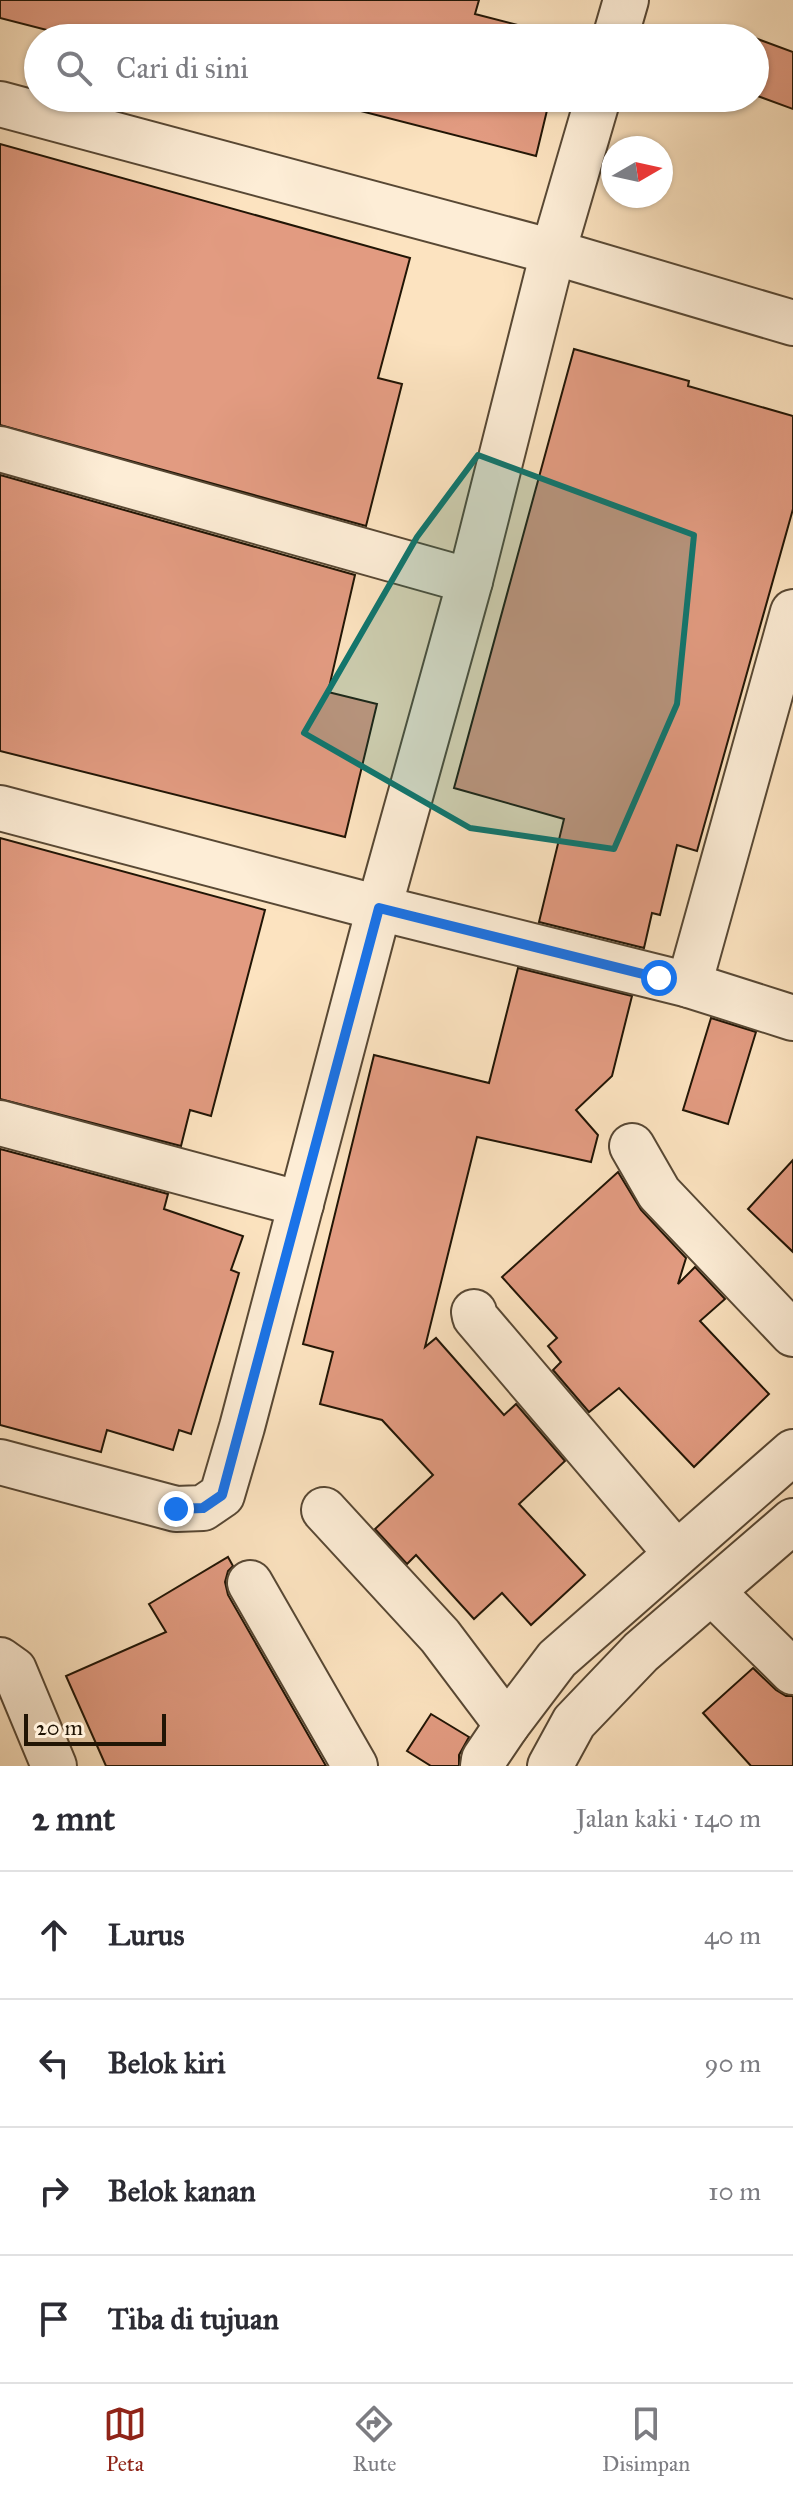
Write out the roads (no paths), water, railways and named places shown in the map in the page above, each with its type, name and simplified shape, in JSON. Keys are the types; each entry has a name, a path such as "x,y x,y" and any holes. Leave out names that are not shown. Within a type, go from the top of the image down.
{"street":[{"path":"619,24 626,0"},
{"path":"0,104 24,110"},
{"path":"30,112 553,252 793,323"},
{"path":"0,1462 176,1509 203,1508 222,1495 470,581 553,252 594,112"},
{"path":"0,449 470,581"},
{"path":"689,985 793,612"},
{"path":"0,808 379,908 689,985 793,1018"},
{"path":"0,1123 301,1204"},
{"path":"632,1146 659,1193 793,1334"},
{"path":"474,1312 475,1317 676,1553"},
{"path":"483,1766 484,1759 507,1725 557,1659 777,1466 791,1523 641,1652 574,1722 550,1766"},
{"path":"324,1510 440,1636 507,1725"},
{"path":"250,1583 355,1766"},
{"path":"712,1592 793,1672"},
{"path":"0,1660 14,1670 54,1766"}]}
